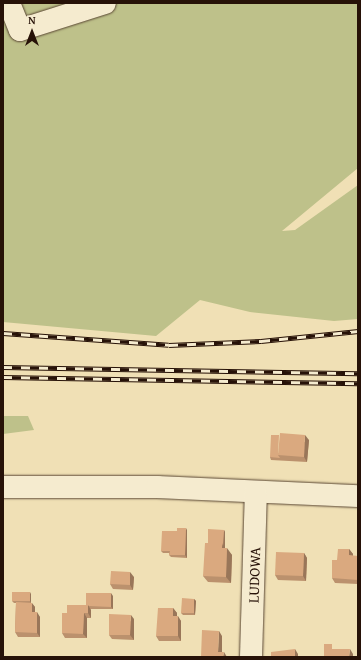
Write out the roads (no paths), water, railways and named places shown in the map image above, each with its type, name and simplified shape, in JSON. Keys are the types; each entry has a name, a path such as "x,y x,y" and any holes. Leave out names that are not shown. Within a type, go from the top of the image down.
{"street":[{"path":"9,3 20,30 105,3"},
{"path":"3,487 157,487 256,494 358,496"},
{"name":"LUDOWA","path":"251,657 256,494"}],"railway":[{"path":"3,333 169,345 261,341 358,331"},
{"path":"3,367 358,373"},
{"path":"3,377 358,383"}]}
